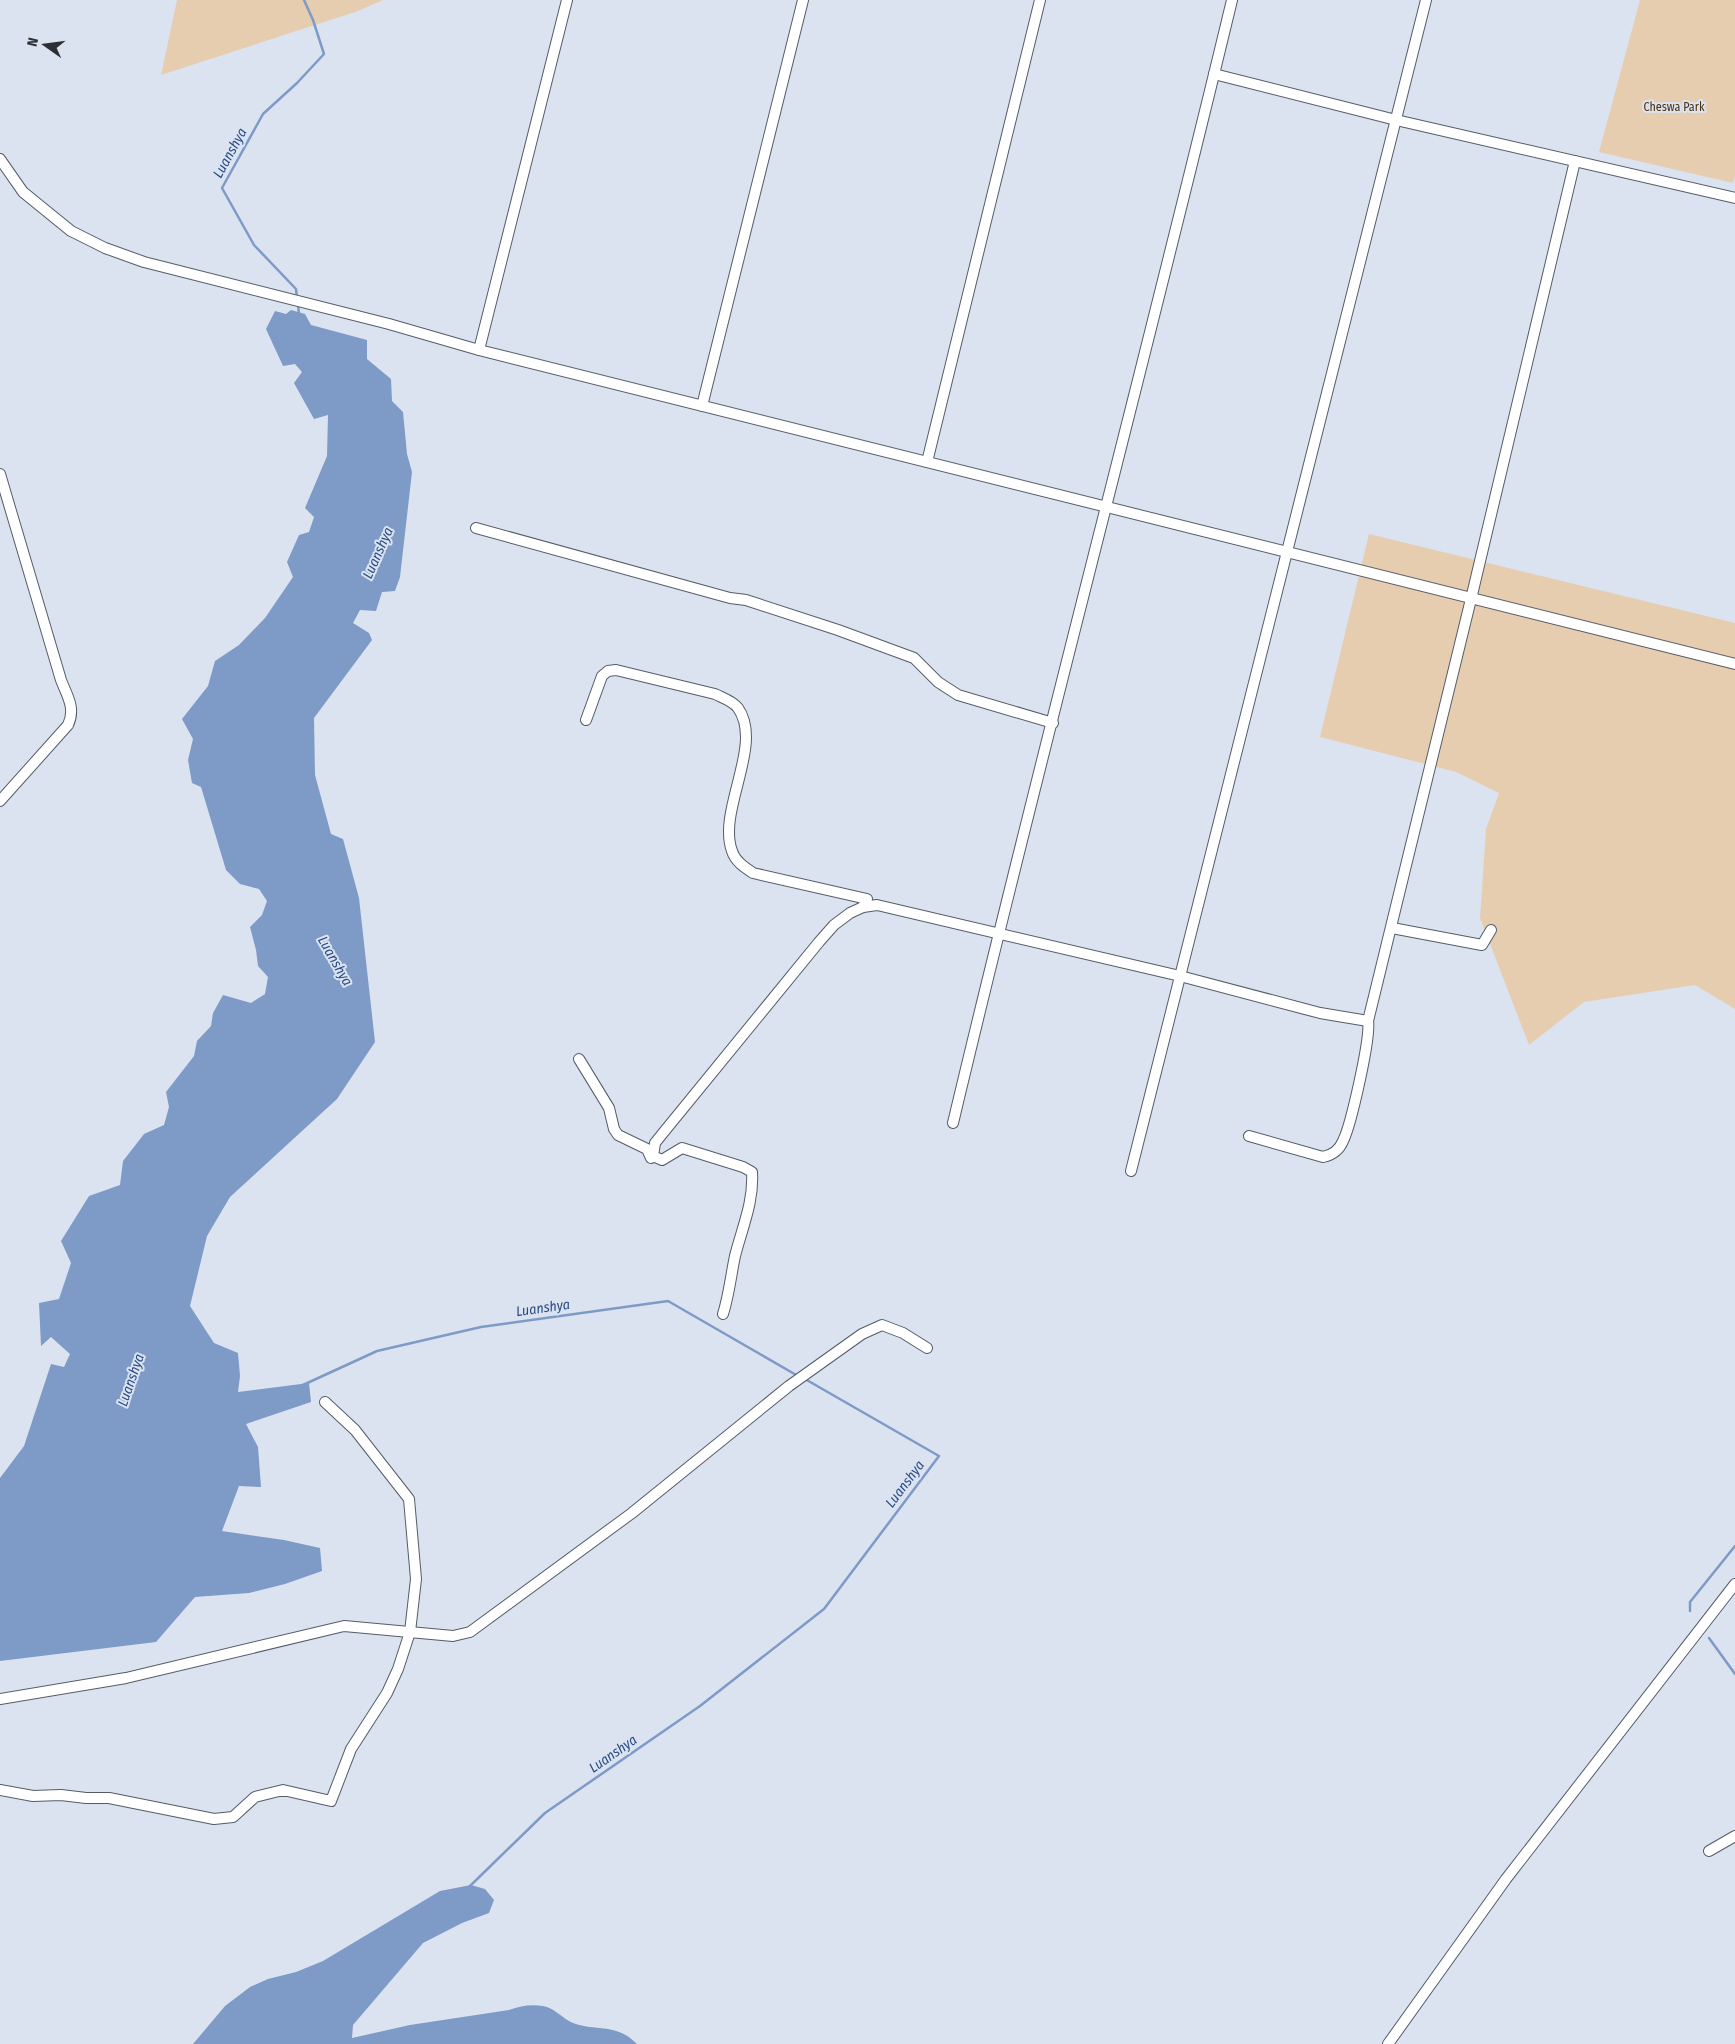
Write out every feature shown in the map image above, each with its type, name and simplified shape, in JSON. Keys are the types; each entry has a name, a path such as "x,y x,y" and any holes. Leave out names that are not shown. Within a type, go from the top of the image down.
{"street":[{"path":"479,350 567,0"},
{"path":"702,406 803,0"},
{"path":"926,462 1040,0"},
{"path":"953,1123 998,934 1053,723 1232,0"},
{"path":"1131,1171 1426,0"},
{"path":"1214,74 1396,120 1735,198"},
{"path":"0,159 24,192 71,231 105,248 144,262 389,324 479,350 1735,664"},
{"path":"1249,1136 1323,1156 1332,1155 1344,1141 1368,1040 1368,1021 1472,599 1575,160"},
{"path":"0,474 61,680 73,709 73,716 68,725 0,801"},
{"path":"476,528 711,593 746,600 838,630 914,658 938,682 958,695 1053,723"},
{"path":"586,720 602,676 608,671 616,670 715,694 729,700 738,707 748,731 728,834 732,852 740,864 753,873 867,899 863,907"},
{"path":"653,1156 655,1143 819,942 834,925 850,913 863,907 877,906 904,911 1180,976 1320,1013 1368,1021"},
{"path":"1392,928 1482,945 1491,930"},
{"path":"579,1059 609,1108 614,1129 618,1135 647,1149 651,1158 653,1156 662,1160 682,1148 752,1172 753,1186 749,1213 735,1258 723,1314"},
{"path":"0,1699 126,1678 344,1626 453,1636 470,1632 632,1513 789,1386 843,1346 874,1327 882,1325 895,1329 927,1348"},
{"path":"0,1790 33,1796 61,1795 109,1798 214,1819 233,1817 255,1797 283,1790 331,1801 351,1749 387,1693 398,1669 410,1632 416,1579 408,1499 355,1430 325,1402"},
{"path":"1388,2044 1506,1879 1735,1584"},
{"path":"1710,1851 1735,1836"}],"green space":[{"path":"177,0 383,0 358,11 161,75"},
{"name":"Cheswa Park","path":"1640,0 1735,0 1735,176 1733,183 1599,152"},
{"path":"1369,534 1735,623 1735,1009 1695,985 1584,1002 1529,1045 1480,918 1486,829 1499,793 1456,772 1320,737"}],"water":[{"path":"291,310 305,314 311,325 367,340 367,359 391,379 392,401 403,412 407,454 412,472 400,577 395,591 382,592 376,611 360,610 353,623 369,633 372,640 314,718 315,775 331,834 343,839 359,898 375,1042 337,1099 230,1197 207,1236 190,1306 214,1343 238,1353 240,1376 238,1392 309,1383 311,1402 246,1424 258,1447 261,1487 239,1486 222,1531 284,1540 320,1548 322,1571 285,1584 249,1593 195,1597 156,1642 0,1661 0,1478 24,1446 51,1364 64,1367 70,1354 51,1337 41,1346 39,1303 59,1299 71,1263 61,1241 89,1196 120,1185 123,1161 144,1134 164,1125 169,1107 166,1092 194,1056 197,1041 211,1026 213,1013 223,995 251,1003 265,994 268,977 258,966 250,927 262,915 267,901 259,889 240,884 226,870 201,787 192,783 188,760 193,739 182,719 208,686 215,661 239,645 265,618 293,577 287,562 299,535 309,532 314,517 305,508 327,456 328,415 314,419 294,383 302,372 295,364 283,366 266,329 275,311 286,314"},
{"path":"471,1885 485,1889 494,1900 489,1913 462,1923 423,1943 353,2025 352,2038 410,2025 534,2005 550,2008 569,2021 578,2024 620,2032 637,2044 193,2044 225,2006 250,1987 323,1961 440,1891"}],"waterway":[{"name":"Luanshya","path":"297,298 296,289 254,245 222,188 263,114 297,83 324,54 304,0"},
{"name":"Luanshya","path":"298,303 299,315"},
{"name":"Luanshya","path":"303,1385 377,1351 481,1327 668,1301 798,1376"},
{"name":"Luanshya","path":"469,1887 545,1813 700,1706 824,1609 939,1456 805,1379"},
{"path":"1690,1611 1690,1602 1735,1546"},
{"path":"1709,1638 1735,1674"}]}
